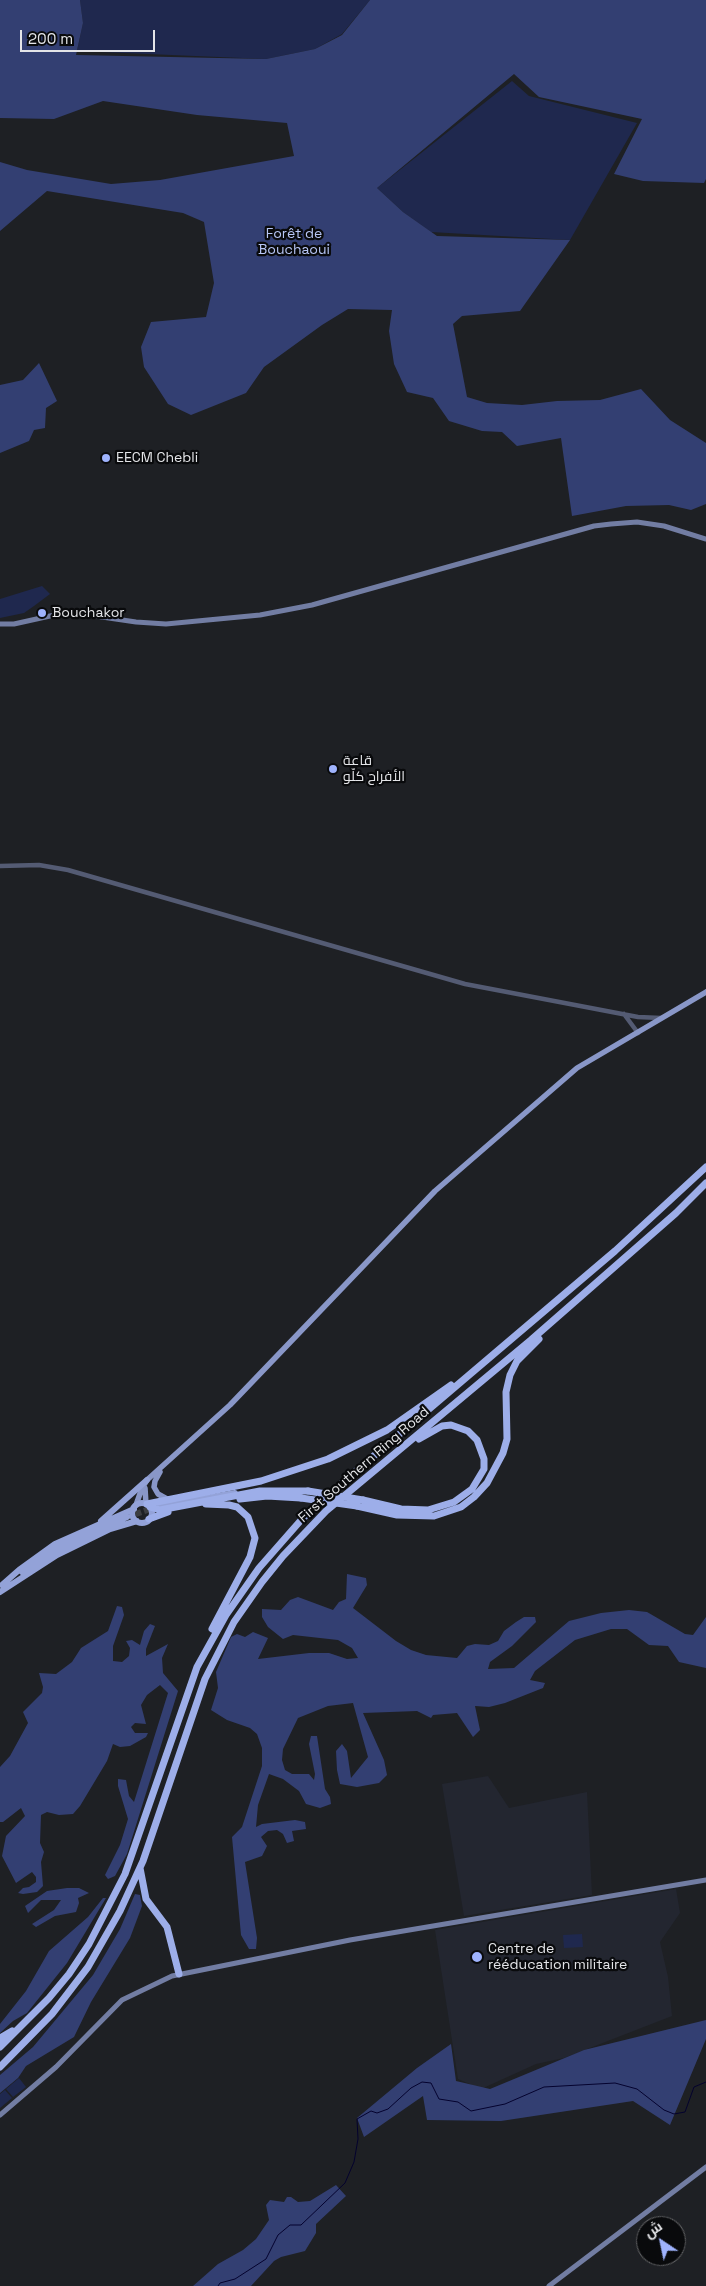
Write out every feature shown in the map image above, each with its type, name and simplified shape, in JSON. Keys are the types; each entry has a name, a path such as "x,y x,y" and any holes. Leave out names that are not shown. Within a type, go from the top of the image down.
{"highway":[{"name":"First Southern Ring Road","path":"0,2047 54,1992 79,1959 125,1874 197,1667 236,1600 272,1552 302,1519 615,1251 706,1167"},
{"name":"First Southern Ring Road","path":"0,2067 52,2014 88,1967 140,1868 205,1679 234,1622 283,1556 310,1527 585,1292 706,1183"},
{"path":"0,1592 57,1555 110,1529 137,1521 145,1522 169,1512 206,1504 267,1496 301,1498 357,1506 397,1516 434,1516 461,1507 487,1483 503,1453 507,1439 506,1392 510,1375 517,1361 585,1292"},
{"path":"1,1585 47,1548 135,1507 261,1481 298,1470 356,1447 411,1416 558,1298"},
{"path":"212,1495 274,1490 308,1491 416,1510 428,1510 454,1502 464,1496 479,1480 484,1469 483,1451 468,1431 452,1425 442,1426 423,1436 359,1484"},
{"path":"160,1506 212,1495 298,1470"},
{"path":"98,1524 147,1480"},
{"path":"148,1505 160,1510 274,1490"},
{"path":"197,1667 212,1630 250,1557 255,1538 248,1517 237,1507 206,1504"},
{"path":"148,1505 152,1513 150,1519"},
{"path":"135,1507 132,1514 137,1521"},
{"path":"1,1585 55,1550 127,1516"},
{"path":"140,1868 145,1894 151,1908 167,1927 179,1974"},
{"path":"128,1893 137,1889 145,1894"},
{"path":"0,2038 23,2024"}],"main road":[{"path":"0,624 14,624 68,612 136,622 166,624 260,615 312,605 594,526 637,522 664,526 706,538"},
{"path":"135,1507 147,1480 236,1398 435,1191 571,1072 706,992"},
{"path":"148,1505 143,1493 145,1487 182,1449"},
{"path":"161,1471 154,1480 154,1487 158,1494 167,1499"},
{"path":"0,2115 56,2067 122,2000 159,1981 179,1974 350,1940 706,1880"},
{"path":"549,2286 706,2167"}],"street":[{"path":"0,866 39,865 68,870 465,984 624,1014 665,1018"},
{"path":"624,1014 638,1033"}],"shaded area":[{"path":"80,0 370,0 342,34 315,49 266,59 77,51 83,23"},
{"path":"512,81 529,96 637,123 570,240 431,232 403,212 377,188"},
{"path":"42,586 50,594 24,613 0,618 0,599"},
{"path":"488,1776 509,1808 587,1792 592,1895 464,1916 442,1784"},
{"path":"676,1889 680,1913 660,1942 668,1977 672,2016 564,2058 536,2064 481,2089 458,2079 435,1930"},
{"path":"582,1934 583,1947 564,1948 563,1935"},
{"path":"19,2078 26,2087 13,2097 6,2089"},
{"path":"5,2090 12,2098 0,2108 0,2094"}],"green space":[{"name":"Forêt de Bouchaoui","path":"0,0 80,0 83,23 76,55 266,59 315,49 342,35 370,0 706,0 706,179 704,183 643,181 614,174 642,119 539,97 514,74 377,188 403,212 437,236 570,240 520,311 462,316 453,324 467,397 487,403 522,405 557,401 600,400 641,389 670,420 706,443 706,504 691,510 669,505 626,506 572,516 561,438 517,446 502,432 482,431 449,421 433,398 407,392 394,364 389,331 392,310 348,309 322,325 264,367 246,393 191,415 168,404 144,367 141,347 151,322 206,317 214,283 204,222 183,213 47,191 0,231 0,162 27,170 111,184 160,180 294,156 287,123 197,115 103,101 54,119 0,118"},
{"path":"39,363 57,401 46,408 45,428 34,430 29,441 0,453 0,385 23,380"},
{"path":"347,1574 366,1578 367,1585 353,1608 396,1641 411,1650 426,1655 457,1658 467,1646 475,1644 489,1645 498,1641 504,1631 524,1617 535,1617 536,1622 512,1646 490,1662 488,1669 514,1668 569,1621 601,1613 629,1610 647,1612 685,1634 693,1635 706,1617 706,1668 679,1662 668,1646 649,1645 627,1629 611,1629 575,1640 535,1671 530,1680 545,1683 543,1688 505,1703 489,1707 475,1706 480,1730 473,1737 457,1713 433,1715 431,1718 417,1711 363,1713 384,1760 387,1775 379,1783 357,1787 340,1784 336,1751 342,1744 347,1751 351,1778 368,1757 353,1703 328,1706 298,1718 283,1749 282,1760 285,1770 292,1774 309,1774 314,1780 315,1774 309,1744 311,1736 317,1736 325,1789 330,1797 331,1804 320,1808 306,1804 299,1791 283,1779 269,1774 258,1805 256,1827 262,1824 295,1820 305,1822 306,1829 292,1831 294,1841 287,1843 283,1834 277,1830 268,1831 261,1837 267,1846 262,1856 245,1862 257,1938 256,1949 249,1949 241,1935 232,1837 242,1827 262,1766 262,1748 257,1734 250,1728 227,1720 211,1710 218,1688 216,1672 231,1637 237,1634 245,1637 253,1632 268,1638 258,1659 309,1653 329,1653 347,1659 358,1658 352,1648 338,1640 293,1635 283,1639 268,1627 262,1617 262,1609 281,1610 290,1600 298,1597 333,1610 339,1602 346,1599"},
{"path":"117,1606 122,1607 124,1615 113,1646 113,1661 122,1662 129,1656 130,1648 126,1641 132,1640 140,1645 144,1631 150,1624 155,1626 146,1649 146,1656 168,1644 162,1658 163,1673 178,1691 127,1854 115,1876 108,1879 105,1875 120,1845 128,1819 118,1786 118,1779 126,1780 129,1796 134,1802 168,1693 160,1685 147,1695 141,1705 146,1724 135,1723 131,1727 135,1733 148,1733 146,1737 130,1746 120,1747 113,1744 107,1761 80,1806 73,1814 59,1815 47,1812 41,1815 40,1843 44,1852 41,1862 43,1886 37,1892 18,1893 23,1888 29,1887 36,1882 36,1877 32,1872 16,1883 2,1856 6,1836 25,1816 21,1808 3,1822 0,1822 0,1767 10,1756 28,1723 23,1712 42,1693 43,1687 39,1673 56,1674 72,1662 81,1648 108,1631"},
{"path":"79,1888 89,1893 78,1898 79,1903 76,1912 55,1916 36,1927 32,1924 54,1910 61,1900 41,1900 28,1913 25,1906 47,1891"},
{"path":"135,1894 140,1895 142,1906 130,1938 91,2002 74,2037 26,2066 18,2078 0,2093 0,2075 33,2047 93,1975 120,1929"},
{"path":"103,1898 106,1898 67,1963 27,2013 13,2021 0,2033 0,2024 26,1991 49,1951 88,1917"},
{"path":"706,2020 706,2039 670,2125 633,2101 501,2121 427,2120 423,2096 364,2137 357,2118 417,2068 451,2044 456,2081 490,2089 584,2050"},
{"path":"336,2185 346,2196 316,2224 316,2233 305,2251 281,2257 274,2261 251,2286 193,2286 218,2264 243,2250 256,2239 269,2220 266,2205 270,2200 284,2202 287,2197 291,2197 298,2202 310,2201"}],"waterway":[{"path":"218,2286 220,2283 235,2279 266,2259 278,2235 290,2225 301,2225 345,2183 354,2162 358,2139 357,2119 371,2111 377,2113 388,2109 411,2088 422,2082 431,2083 439,2099 458,2102 471,2111 505,2104 544,2087 615,2083 637,2089 664,2110 674,2114 685,2112 694,2087 706,2082"}],"tunnel":[{"path":"127,1517 156,1507"}],"place":[{"name":"EECM Chebli","path":"106,458"},
{"name":"Bouchakor","path":"42,613"},
{"name":"قاعة الأفراح كلّو","path":"333,769"},
{"name":"Centre de rééducation militaire","path":"477,1957"}]}
